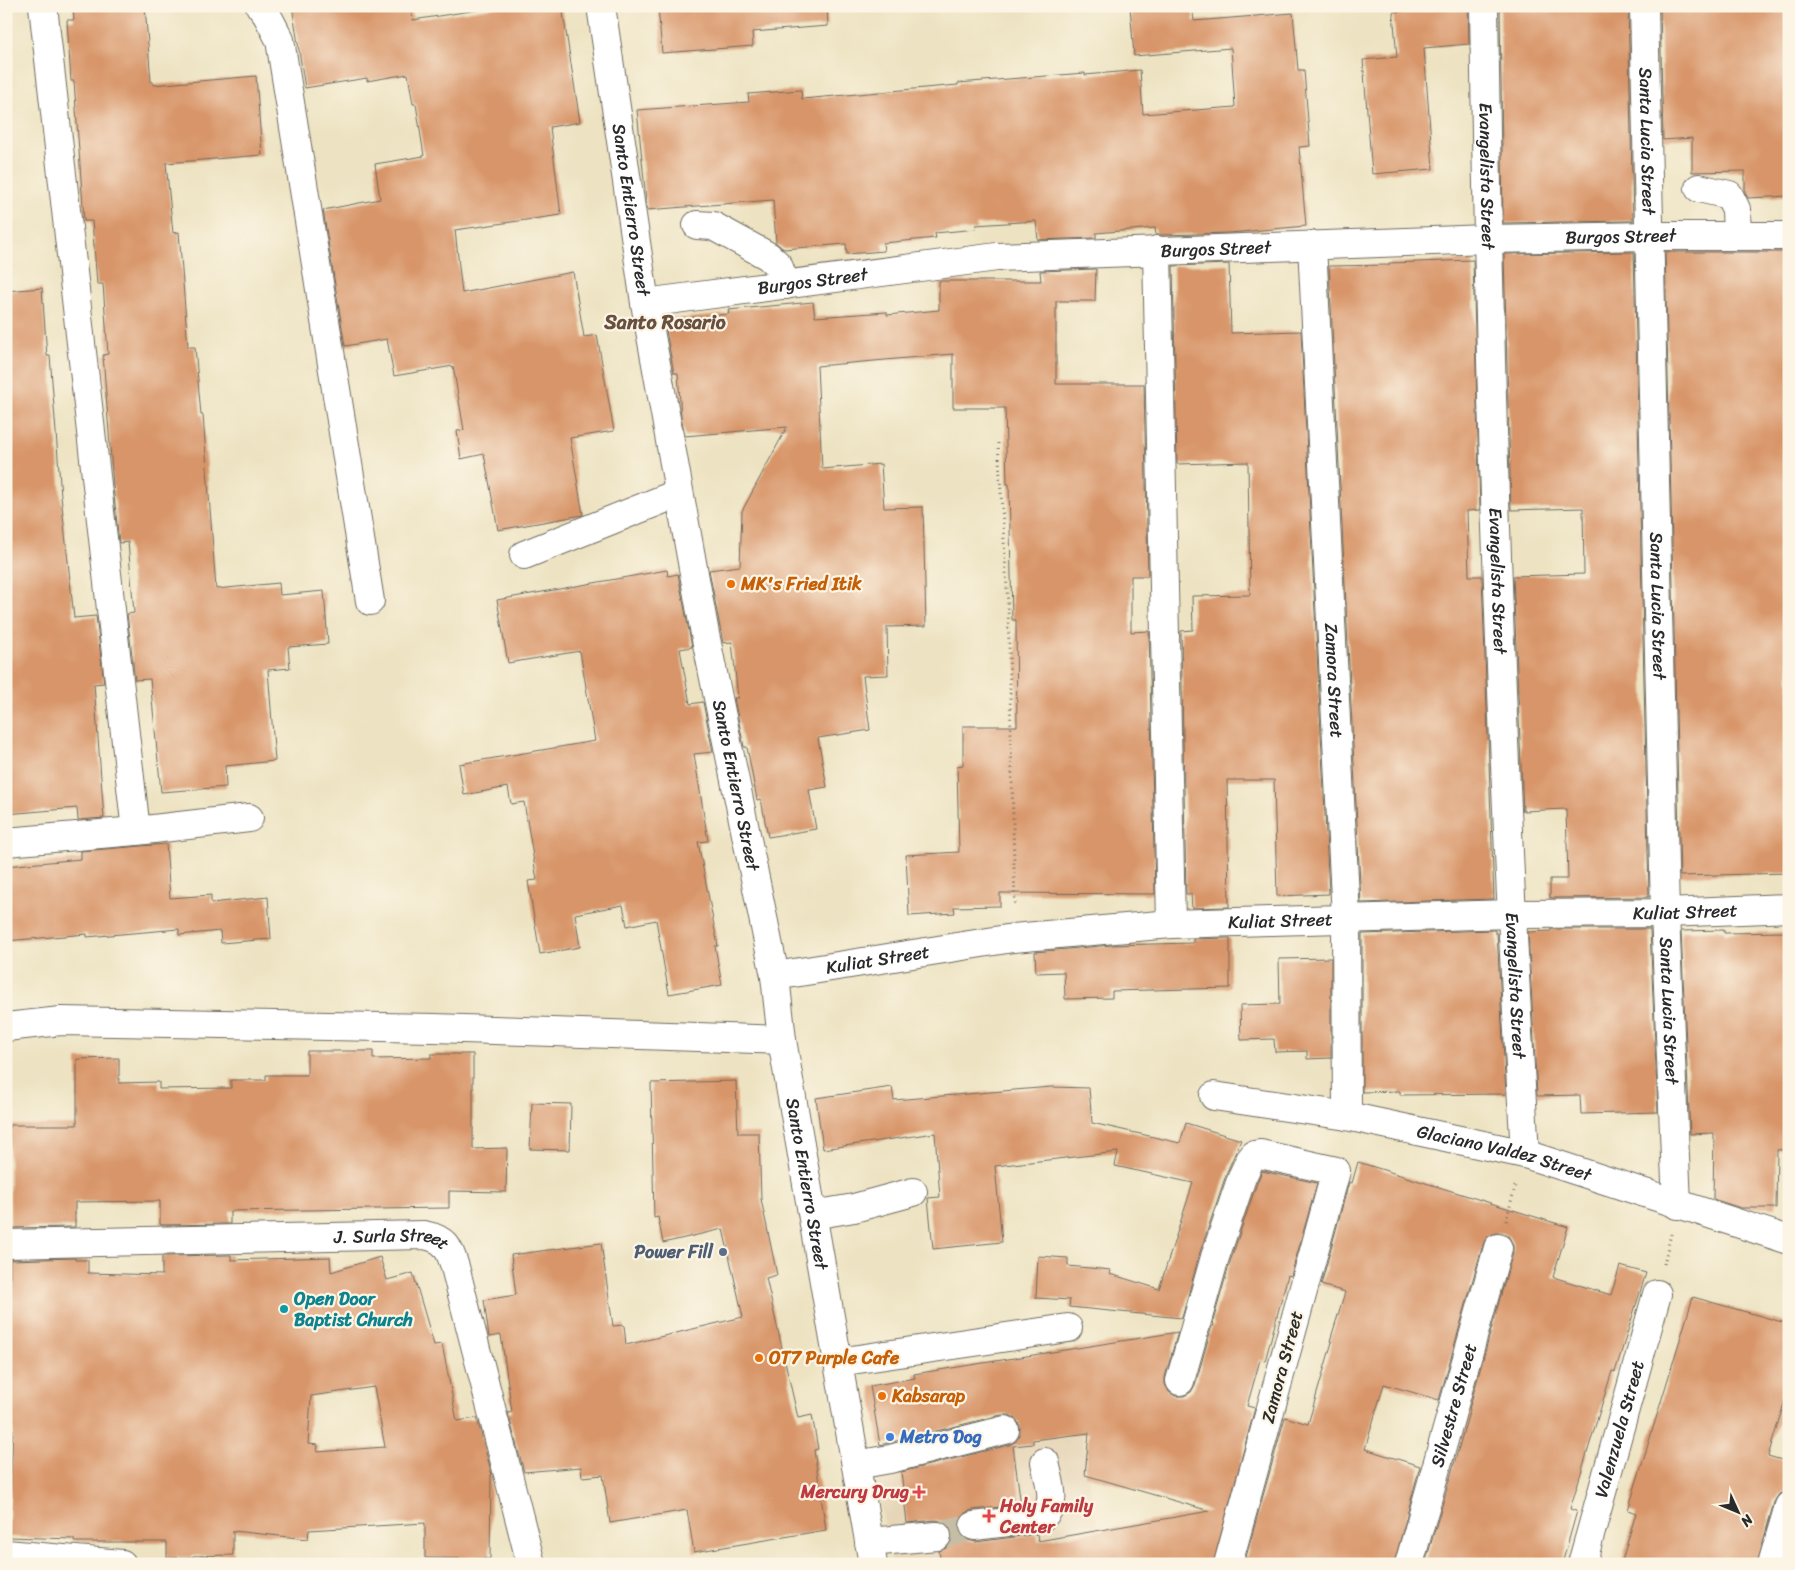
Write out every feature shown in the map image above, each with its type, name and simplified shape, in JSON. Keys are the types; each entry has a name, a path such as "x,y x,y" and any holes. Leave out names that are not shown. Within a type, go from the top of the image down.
{"street":[{"path":"43,6 136,831"},
{"path":"260,6 280,40 370,601"},
{"name":"Santo Entierro Street","path":"601,6 645,303 705,634 775,976 782,1040 871,1553"},
{"name":"Evangelista Street","path":"1484,6 1487,239 1511,914 1525,1154"},
{"name":"Santa Lucia Street","path":"1644,6 1665,913 1677,1205"},
{"path":"1699,188 1729,195 1736,209 1737,236"},
{"path":"696,225 713,226 768,256 778,265 786,285"},
{"name":"Burgos Street","path":"645,303 997,257 1487,239 1789,236"},
{"name":"Zamora Street","path":"1312,245 1346,918 1347,1116"},
{"path":"1157,250 1171,924"},
{"path":"524,555 679,493"},
{"path":"6,842 136,831 249,818"},
{"name":"Kuliat Street","path":"775,976 1013,938 1171,924 1511,914 1665,913 1789,908"},
{"path":"6,1027 71,1022 434,1028 782,1040"},
{"name":"Glaciano Valdez Street","path":"1214,1096 1347,1116 1525,1154 1789,1240"},
{"name":"Zamora Street","path":"1180,1381 1215,1257 1242,1177 1250,1160 1254,1155 1260,1154 1336,1171 1228,1564"},
{"path":"813,1215 854,1208 913,1192"},
{"name":"J. Surla Street","path":"6,1244 414,1235 435,1237 446,1244 455,1267 531,1564"},
{"name":"Silvestre Street","path":"1409,1564 1498,1248"},
{"name":"Valenzuela Street","path":"1582,1564 1657,1294"},
{"path":"838,1362 1068,1328"},
{"path":"856,1465 890,1459 1005,1430"},
{"path":"974,1526 1041,1518 1048,1512 1053,1499 1045,1462"},
{"path":"1772,1564 1789,1506"},
{"path":"871,1553 937,1536"},
{"path":"6,1554 122,1564"}],"path":[{"path":"998,443 1008,605 1015,909 1013,938"},
{"path":"1498,1248 1525,1154"},
{"path":"1657,1294 1677,1205"}],"shaded area":[{"name":"Holy Family Center","path":"1082,1434 1103,1564 892,1564 873,1468"}],"building":[{"path":"73,6 145,6 151,82 153,82 153,85 256,76 262,155 166,163 173,233 179,232 188,347 195,347 201,415 203,415 216,589 279,583 280,595 324,591 328,644 288,647 290,668 268,670 275,761 225,766 226,787 161,792 150,679 135,680 127,614 134,613 128,542 119,543 113,485 103,355 108,354 103,284 97,284 92,221 84,221 74,81 71,81 67,20 74,20"},
{"path":"292,6 411,6 413,20 503,6 562,6 580,122 550,127 561,215 455,230 462,293 573,272 584,337 597,335 614,431 570,438 583,515 498,530 484,454 461,459 457,431 464,430 453,366 394,376 387,339 345,346 323,210 380,199 375,164 424,156 416,104 413,104 408,74 367,81 367,78 305,88"},
{"path":"658,6 827,6 828,26 752,32 753,46 662,53"},
{"path":"1130,6 1192,6 1194,21 1293,13 1298,70 1304,70 1310,146 1299,147 1306,226 1229,233 1161,235 1156,235 1155,228 1096,233 1096,238 1038,240 1036,221 976,225 977,229 935,233 936,238 883,243 884,251 847,254 846,244 784,249 776,243 773,200 647,210 637,110 749,102 748,94 801,90 802,99 958,85 958,83 1140,70 1143,114 1235,107 1231,48 1134,56"},
{"path":"1468,6 1469,44 1424,48 1433,169 1372,174 1363,60 1397,57 1393,12"},
{"path":"1500,6 1628,6 1633,221 1503,223"},
{"path":"1660,6 1789,6 1789,196 1748,198 1745,193 1745,171 1692,172 1692,138 1663,140"},
{"path":"1634,252 1649,897 1550,898 1550,879 1568,879 1566,809 1523,811 1513,576 1584,574 1583,508 1511,510 1504,254"},
{"path":"1665,252 1789,252 1789,873 1680,876"},
{"path":"1473,260 1480,510 1467,511 1469,576 1482,576 1494,899 1361,903 1329,266"},
{"path":"1229,264 1231,333 1301,331 1329,894 1277,896 1274,780 1227,780 1229,907 1192,908 1191,894 1186,894 1181,631 1193,630 1192,596 1250,595 1248,462 1177,464 1173,266"},
{"path":"1096,269 1095,301 1056,301 1056,384 1144,384 1148,576 1131,576 1131,632 1149,631 1155,894 1000,893 1000,906 954,907 955,913 909,916 906,855 959,852 957,766 963,765 963,726 1017,726 1016,620 1012,620 1005,408 953,408 953,354 817,366 822,469 881,464 884,508 923,507 926,626 887,627 888,675 863,676 870,730 818,738 827,787 809,790 816,829 768,837 761,799 757,800 747,747 744,747 734,698 738,698 732,642 723,643 709,570 740,566 742,511 787,427 685,436 681,416 678,373 674,373 664,320 729,314 728,310 813,302 815,317 887,312 887,315 939,310 939,281 1041,281 1040,271"},
{"path":"42,288 47,356 50,356 61,496 74,618 96,616 104,683 94,684 104,818 78,820 77,808 6,814 6,291"},
{"path":"667,570 668,576 678,574 692,647 680,649 690,704 703,702 713,752 694,754 708,841 698,842 718,946 715,946 722,985 669,994 656,920 627,926 623,905 575,914 580,947 540,954 528,881 537,880 524,802 511,804 508,787 464,795 459,764 595,741 580,651 508,663 497,600"},
{"path":"166,844 170,898 211,895 211,903 268,897 271,939 221,943 220,931 179,935 179,929 87,937 87,934 6,941 6,866 81,859 81,851"},
{"path":"1551,929 1650,929 1658,1112 1581,1114 1580,1095 1537,1096 1528,932 1551,931"},
{"path":"1495,930 1495,933 1497,933 1506,1094 1400,1095 1400,1091 1362,1092 1362,934"},
{"path":"1724,930 1724,933 1789,932 1789,1149 1777,1150 1776,1208 1741,1208 1713,1199 1714,1133 1690,1134 1681,931"},
{"path":"1230,938 1230,988 1112,991 1112,998 1065,999 1064,972 1036,973 1035,952 1111,945 1193,943 1193,939"},
{"path":"1331,958 1331,1058 1307,1059 1307,1051 1275,1052 1274,1039 1241,1040 1240,1005 1280,1004 1279,959"},
{"path":"307,1051 373,1051 373,1059 431,1058 431,1054 473,1054 473,1149 507,1148 506,1192 449,1191 449,1208 230,1211 230,1224 162,1225 160,1224 160,1201 75,1202 75,1227 10,1228 9,1125 77,1125 77,1059 119,1058 119,1083 159,1082 159,1089 231,1088 231,1080 266,1080 266,1075 307,1075"},
{"path":"736,1081 738,1133 759,1133 761,1199 777,1275 766,1278 798,1418 812,1415 818,1449 814,1450 826,1530 694,1552 687,1510 610,1523 603,1475 582,1477 581,1467 524,1472 508,1413 512,1412 501,1335 489,1337 484,1300 516,1295 511,1255 601,1243 613,1326 624,1325 626,1345 743,1317 723,1229 663,1243 658,1217 654,1218 651,1083"},
{"path":"892,1087 894,1100 1051,1087 1089,1088 1092,1123 1180,1143 1186,1123 1241,1140 1227,1172 1200,1252 1182,1318 1069,1307 1070,1300 1036,1298 1038,1256 1068,1258 1068,1266 1111,1270 1110,1274 1159,1289 1193,1183 1115,1166 1118,1152 995,1166 1002,1242 933,1249 928,1198 940,1197 935,1133 823,1149 816,1098"},
{"path":"532,1103 571,1104 570,1150 530,1149"},
{"path":"1358,1162 1568,1227 1553,1277 1611,1295 1620,1266 1646,1273 1615,1372 1612,1371 1570,1509 1577,1511 1562,1564 1425,1564 1513,1252 1513,1245 1509,1237 1503,1233 1495,1233 1487,1237 1483,1244 1439,1400 1384,1384 1365,1449 1420,1466 1394,1564 1244,1564 1285,1417 1308,1424 1332,1342 1330,1341 1345,1292 1321,1285 1349,1182 1352,1183"},
{"path":"1262,1171 1317,1183 1291,1276 1288,1275 1265,1361 1260,1360 1247,1406 1255,1408 1213,1564 941,1564 939,1551 946,1548 951,1542 952,1534 950,1527 944,1522 936,1520 907,1523 901,1472 1009,1445 1016,1441 1020,1435 1020,1426 1016,1419 1010,1415 1001,1415 880,1445 870,1386 915,1378 914,1374 1178,1332 1165,1377 1165,1384 1169,1392 1175,1396 1184,1396 1191,1392 1195,1385 1212,1326 1214,1326 1213,1321 1230,1262","holes":["1089,1433 1085,1475 1210,1511 1038,1541 1037,1534 976,1542 962,1536 958,1527 960,1519 965,1513 972,1510 1021,1505 1013,1446 1033,1444 1033,1440"]},
{"path":"231,1255 231,1260 330,1257 331,1272 380,1257 387,1280 413,1273 434,1345 442,1344 457,1421 477,1418 492,1475 490,1559 425,1558 425,1523 309,1530 308,1539 233,1531 233,1555 167,1558 167,1542 74,1542 74,1539 8,1537 13,1429 6,1429 6,1317 10,1317 10,1260 75,1258 75,1260 88,1260 88,1273 162,1275 162,1256","holes":["374,1387 385,1447 317,1452 318,1445 308,1444 311,1396"]},
{"path":"1693,1297 1789,1324 1789,1387 1768,1456 1789,1462 1789,1484 1787,1491 1779,1494 1774,1502 1757,1564 1621,1564 1636,1513 1628,1510"}],"tunnel":[{"path":"937,1536 974,1526"}],"place":[{"name":"MK's Fried Itik","path":"731,584"},
{"name":"Power Fill","path":"723,1252"},
{"name":"Open Door Baptist Church","path":"284,1309"},
{"name":"OT7 Purple Cafe","path":"759,1358"},
{"name":"Kabsarap","path":"882,1396"},
{"name":"Metro Dog","path":"890,1437"},
{"name":"Mercury Drug","path":"919,1492"},
{"name":"Holy Family Center","path":"989,1516"}],"district":[{"name":"Santo Rosario","path":"665,322"}]}
